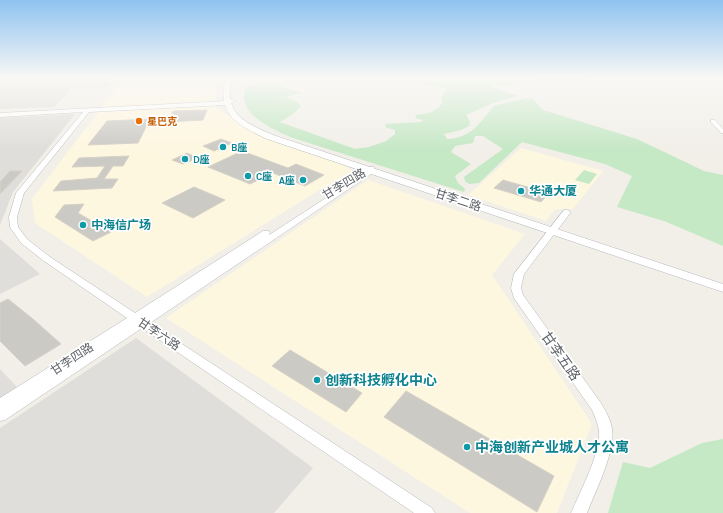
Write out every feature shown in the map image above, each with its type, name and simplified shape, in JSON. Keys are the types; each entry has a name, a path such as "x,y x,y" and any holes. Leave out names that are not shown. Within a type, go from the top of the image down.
{"main road":[{"name":"甘李二路","path":"229,102 236,115 244,123 270,137 723,282"},
{"name":"甘李二路","path":"554,229 723,288"}],"street":[{"path":"0,114 229,102"},
{"name":"甘李六路","path":"87,111 20,193 13,217 14,228 24,241 47,260 427,513"},
{"path":"713,121 723,132"},
{"name":"甘李四路","path":"0,405 138,320 370,169"},
{"name":"甘李五路","path":"567,212 519,274 516,288 518,296 597,407 604,420 606,432 603,448 579,513"},
{"name":"甘李四路","path":"0,416 138,320"}],"shaded area":[{"path":"0,102 59,102 54,107 0,109"},
{"path":"106,102 214,102 214,106 241,124 346,165 353,172 311,195 147,297 35,223 32,199"},
{"path":"75,114 13,192 0,225 0,118"},
{"path":"521,148 603,171 573,209 555,209 546,221 468,195"},
{"path":"368,180 525,234 492,275 592,424 557,513 470,513 166,318"},
{"path":"0,239 40,274 0,294"},
{"path":"136,338 313,468 274,513 0,513 0,428"},
{"path":"0,369 17,387 0,398"}],"green space":[{"path":"245,102 297,102 301,106 294,113 280,122 355,149 369,147 386,141 395,134 395,130 385,127 386,124 420,122 424,120 417,119 415,115 430,113 442,103 497,102 466,115 470,122 469,126 461,130 444,134 447,139 456,138 469,133 479,124 494,106 510,102 536,102 543,110 637,139 704,171 723,175 723,246 664,221 617,207 632,176 605,164 522,142 479,183 469,184 465,181 464,177 503,149 483,136 475,136 473,143 455,146 451,152 471,164 455,176 458,183 465,189 464,192 285,135 258,119 251,112"},
{"path":"584,170 597,174 589,184 575,180"},
{"path":"723,439 723,513 608,513 623,462 650,468 702,443"}],"building":[{"path":"207,110 203,120 168,122 173,111"},
{"path":"150,119 138,143 88,145 107,121"},
{"path":"221,139 232,143 214,151 203,146"},
{"name":"C座","path":"242,151 288,168 296,164 324,175 305,186 273,173 250,184 208,167"},
{"name":"D座","path":"187,153 198,158 183,164 172,160"},
{"path":"129,156 123,166 113,166 104,179 118,179 112,188 53,191 61,181 97,178 105,166 72,167 79,158"},
{"path":"10,171 22,171 0,194 0,182"},
{"name":"华通大厦","path":"503,180 549,193 541,202 494,188"},
{"path":"194,187 225,200 193,218 162,203"},
{"name":"中海信广场","path":"84,204 78,213 111,232 93,241 55,217 64,205"},
{"path":"8,299 61,344 25,366 0,341 0,303"},
{"name":"创新科技孵化中心","path":"290,350 362,393 346,412 272,366"},
{"name":"中海创新产业城人才公寓","path":"406,391 554,476 537,512 384,417"}],"place":[{"name":"星巴克","path":"139,121"},
{"name":"B座","path":"223,147"},
{"name":"D座","path":"185,159"},
{"name":"C座","path":"248,176"},
{"name":"A座","path":"303,180"},
{"name":"华通大厦","path":"521,191"},
{"name":"中海信广场","path":"83,225"},
{"name":"创新科技孵化中心","path":"317,380"},
{"name":"中海创新产业城人才公寓","path":"467,447"}]}
